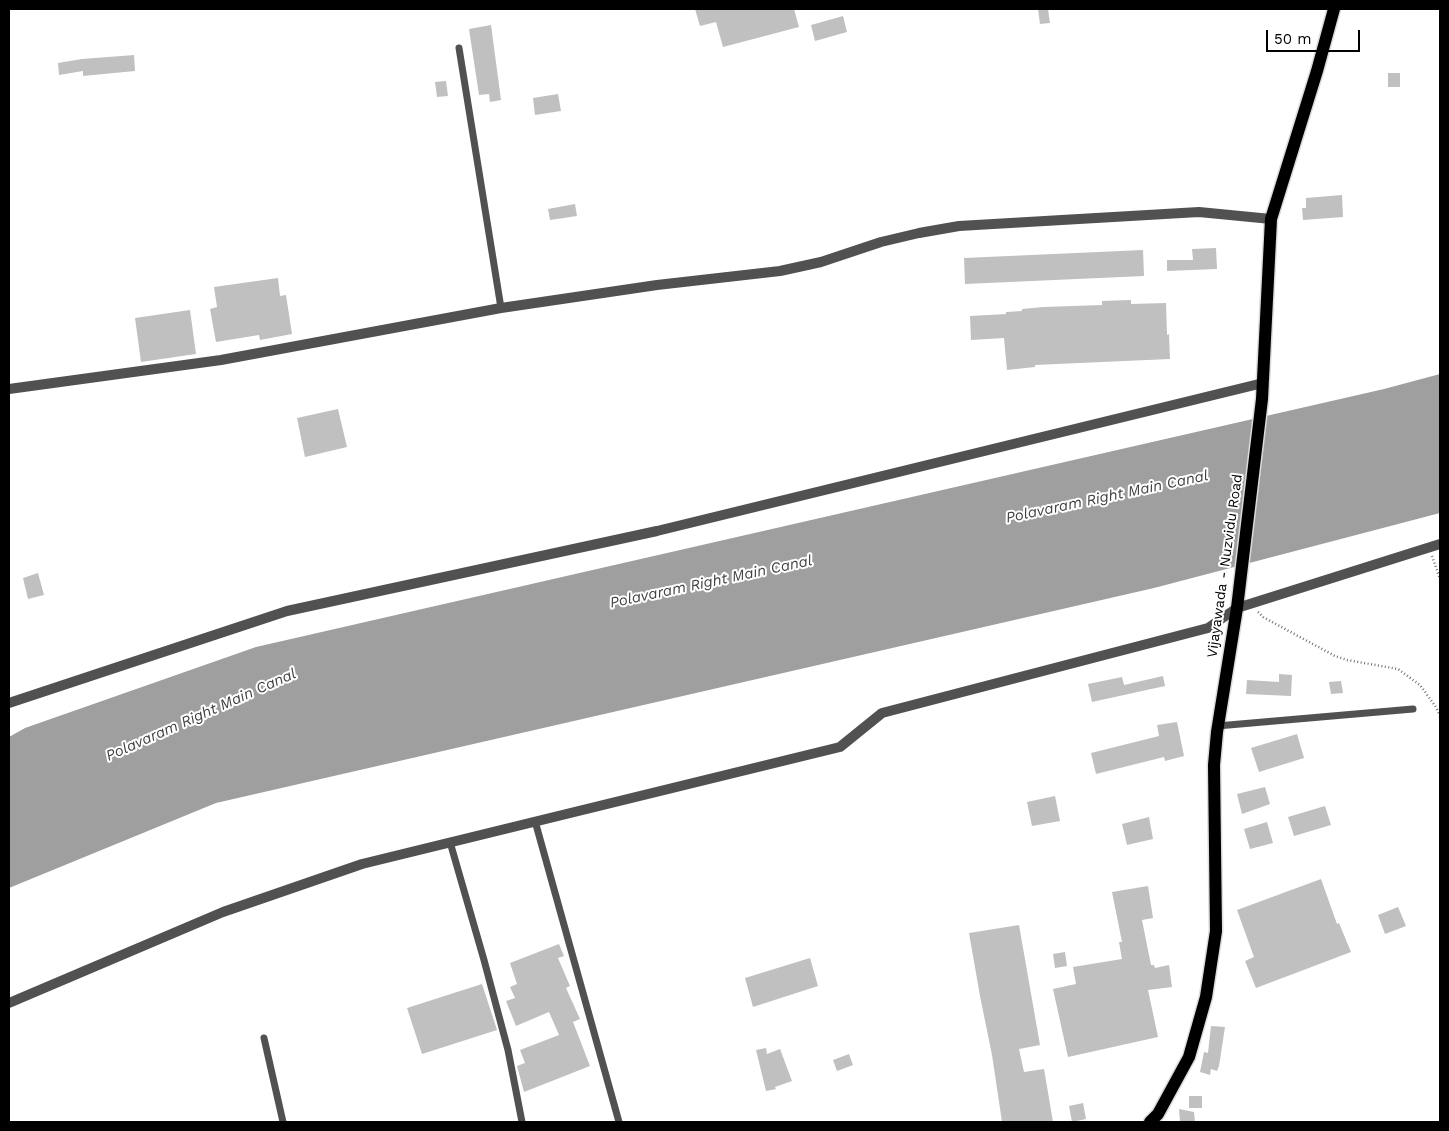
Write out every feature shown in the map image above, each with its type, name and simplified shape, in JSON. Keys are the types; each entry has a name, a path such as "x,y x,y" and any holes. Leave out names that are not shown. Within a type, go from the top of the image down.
{"main road":[{"name":"Vijayawada - Nuzvidu Road","path":"1150,1122 1158,1114 1189,1057 1206,997 1216,931 1214,765 1218,726 1243,606 1262,399 1271,220 1334,9"}],"street":[{"path":"9,390 221,360 500,308 657,284 780,271 821,262 881,242 958,226 1199,212 1271,220"},
{"path":"9,703 287,611 657,531 1263,383"},
{"path":"9,1003 223,912 362,864 840,747 882,713 1208,628 1243,606 1440,544"}],"lane":[{"path":"459,48 500,308"},
{"path":"1218,726 1413,709"},
{"path":"534,821 619,1122"},
{"path":"450,842 508,1050 522,1122"},
{"path":"264,1038 283,1122"}],"path":[{"path":"1429,548 1440,579"},
{"path":"1243,606 1335,656 1398,669 1420,685 1436,707 1440,716"}],"water":[{"name":"Polavaram Right Main Canal","path":"1440,374 1440,513 1154,588 216,803 9,888 9,737 25,728 256,647 1384,389"}],"building":[{"path":"695,9 794,9 799,27 723,47 716,22 700,26"},
{"path":"1038,9 1048,9 1050,23 1040,24"},
{"path":"843,16 847,32 815,41 811,25"},
{"path":"491,25 501,100 490,102 489,94 479,95 469,29"},
{"path":"134,55 135,71 83,76 83,71 59,75 58,63"},
{"path":"1388,73 1400,73 1400,87 1388,87"},
{"path":"446,81 448,96 437,97 435,82"},
{"path":"558,94 561,111 535,115 533,98"},
{"path":"1342,195 1343,217 1303,220 1302,208 1306,208 1306,198"},
{"path":"575,204 577,216 550,220 548,209"},
{"path":"1216,248 1217,269 1167,271 1167,260 1193,260 1192,249"},
{"path":"1143,250 1144,276 965,284 964,258"},
{"path":"278,278 280,296 286,295 292,334 260,340 259,335 216,342 210,309 217,307 214,287"},
{"path":"1131,300 1131,304 1166,303 1170,359 1035,365 1035,367 1007,370 1004,338 971,340 970,316 1006,314 1006,312 1043,307 1102,305 1102,301"},
{"path":"190,310 196,354 141,362 135,318"},
{"path":"338,409 347,447 305,457 297,418"},
{"path":"38,573 44,595 28,599 23,578"},
{"path":"1279,674 1292,675 1291,696 1246,694 1247,680 1279,682"},
{"path":"1163,676 1165,686 1092,702 1088,684 1122,677 1124,685"},
{"path":"1341,681 1343,693 1331,694 1329,682"},
{"path":"1177,722 1184,756 1165,761 1164,757 1096,774 1091,753 1159,736 1157,725"},
{"path":"1297,734 1304,758 1259,772 1251,748"},
{"path":"1265,787 1270,804 1242,814 1237,794"},
{"path":"1055,796 1060,821 1032,826 1027,802"},
{"path":"1325,806 1331,825 1294,836 1288,817"},
{"path":"1149,817 1153,839 1127,845 1122,824"},
{"path":"1267,822 1273,843 1250,849 1244,829"},
{"path":"1321,879 1337,924 1339,923 1351,952 1256,988 1245,961 1254,957 1237,910"},
{"path":"1148,886 1153,918 1142,920 1151,965 1154,965 1155,968 1169,965 1172,987 1148,990 1158,1037 1068,1057 1053,989 1076,984 1073,967 1122,959 1119,942 1122,942 1112,892"},
{"path":"1398,907 1406,926 1385,934 1378,915"},
{"path":"1019,925 1040,1045 1019,1049 1024,1072 1044,1069 1053,1122 1002,1122 992,1055 969,933"},
{"path":"559,944 564,956 558,958 570,986 566,988 580,1019 573,1022 590,1066 524,1092 517,1066 525,1063 520,1050 559,1035 549,1012 516,1026 506,1001 515,998 510,987 517,984 510,963"},
{"path":"1065,952 1067,966 1055,968 1053,954"},
{"path":"810,958 818,986 753,1007 745,978"},
{"path":"482,984 497,1030 422,1054 407,1008"},
{"path":"1211,1026 1225,1027 1219,1066 1217,1071 1211,1069 1210,1075 1200,1072 1204,1052 1208,1053"},
{"path":"766,1048 767,1054 780,1049 792,1081 775,1087 776,1089 766,1091 756,1050"},
{"path":"849,1054 853,1065 837,1071 833,1060"},
{"path":"1189,1096 1202,1096 1202,1108 1189,1108"},
{"path":"1083,1103 1086,1119 1072,1122 1069,1106"},
{"path":"1179,1109 1194,1112 1195,1122 1180,1122"}]}
